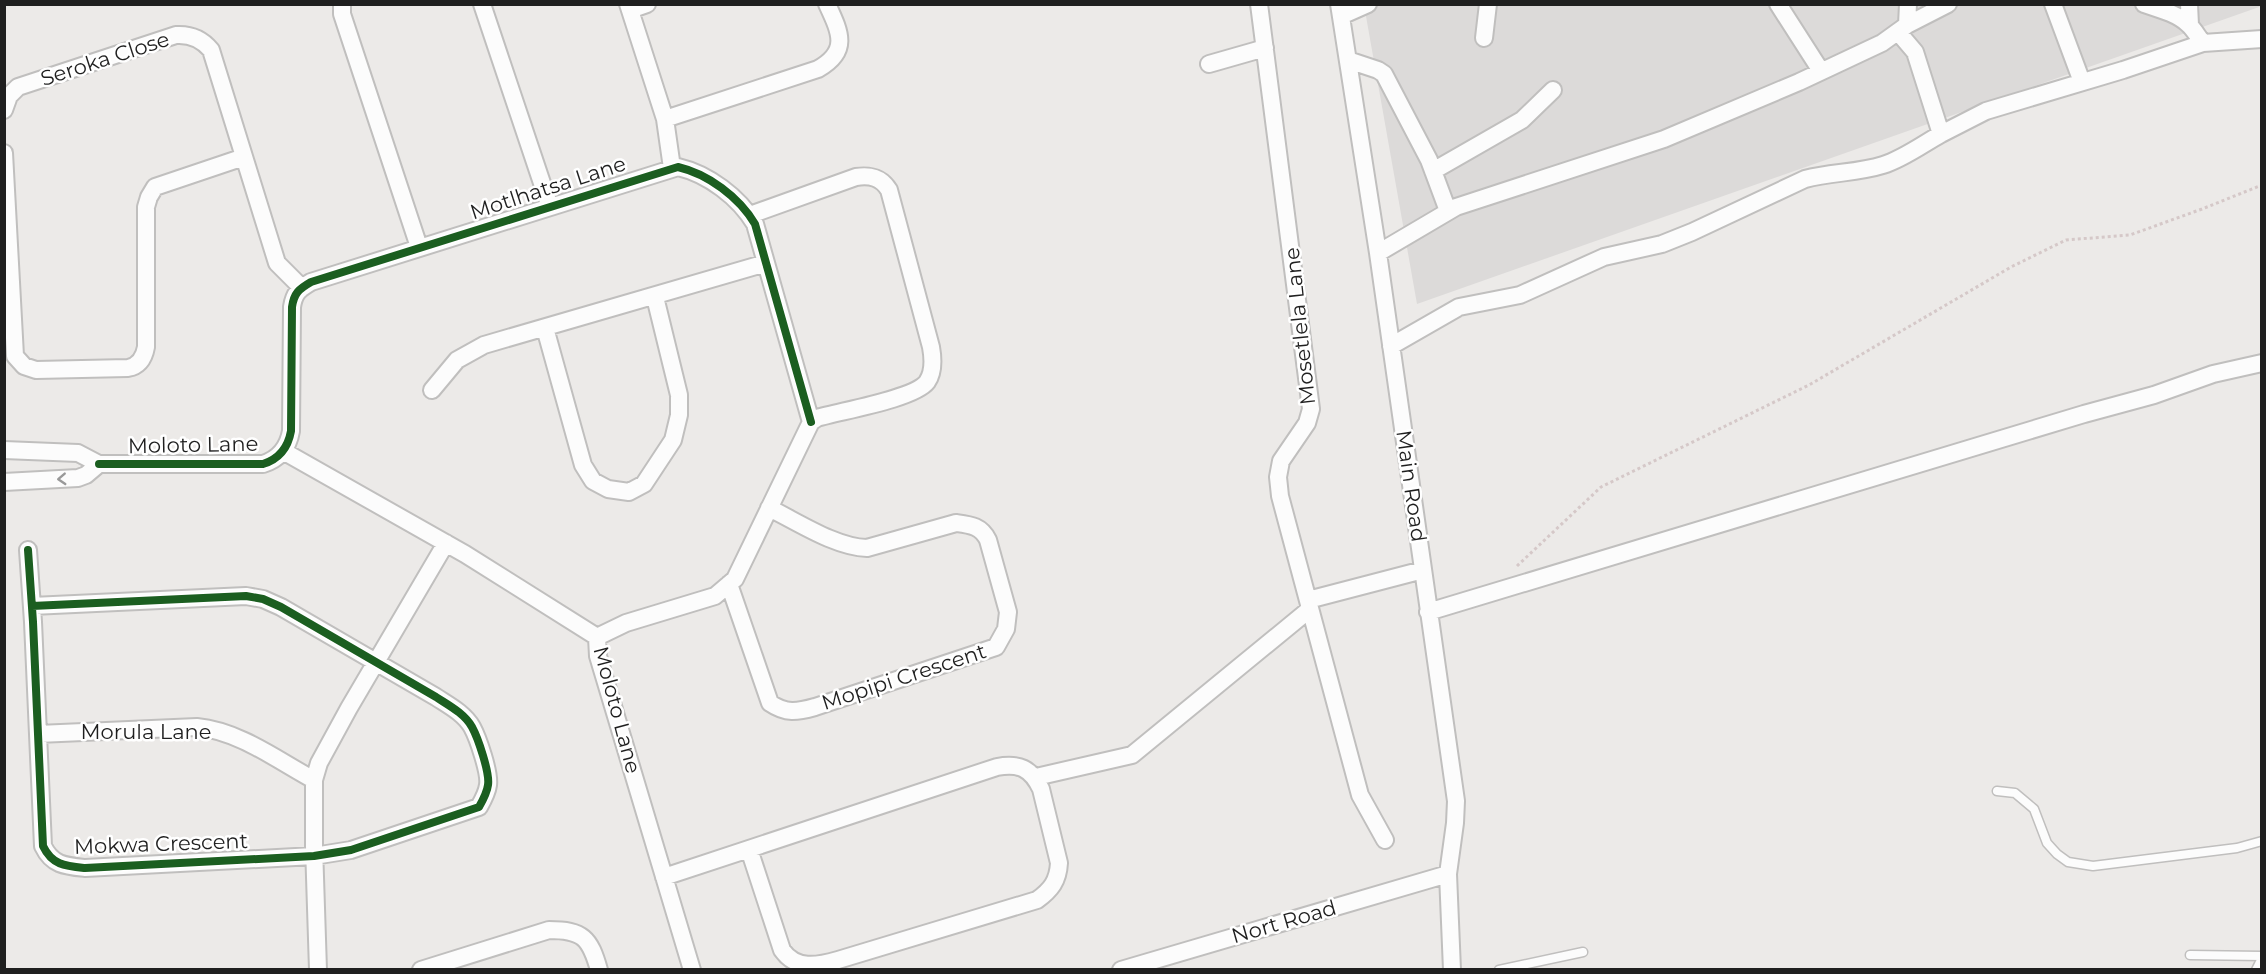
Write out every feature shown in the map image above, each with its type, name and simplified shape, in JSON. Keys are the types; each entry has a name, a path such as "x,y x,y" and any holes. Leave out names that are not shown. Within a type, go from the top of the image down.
{"street":[{"path":"342,4 342,14 419,248"},
{"path":"482,4 550,207"},
{"path":"647,4 629,7 665,119 672,168 687,169 714,183 731,195 750,215 755,224 810,422"},
{"path":"665,119 818,69 830,63 840,42 839,31 827,4"},
{"name":"Mosetlela Lane","path":"1260,4 1311,410 1308,423 1281,461 1278,477 1280,496 1360,795 1385,840"},
{"path":"1340,10 1368,4"},
{"path":"1484,38 1488,4"},
{"path":"1778,4 1821,71"},
{"path":"1908,4 1902,29 1915,52 1941,134"},
{"path":"1378,253 1448,211 1479,198 1664,139 1821,71 1870,48 1948,4"},
{"path":"2053,4 2082,82"},
{"path":"2144,4 2168,12 2190,25 2203,43"},
{"path":"2189,4 2190,25"},
{"name":"Main Road","path":"1340,10 1378,253 1455,801 1455,823 1448,874 1452,969"},
{"name":"Seroka Close","path":"4,110 9,96 18,87 176,36 191,36 206,44 211,50 277,263 302,288"},
{"path":"1391,346 1459,307 1520,295 1604,257 1662,244 1805,179 1822,174 1884,165 1986,111 2203,43 2262,39"},
{"path":"1209,64 1265,48"},
{"path":"1348,60 1384,74 1433,171 1448,211"},
{"path":"1433,171 1514,126 1553,90"},
{"path":"4,153 15,356 24,366 36,370 128,368 138,363 146,347 146,207 149,197 155,187 244,157"},
{"name":"Motlhatsa Lane","path":"302,288 311,282 672,168"},
{"path":"597,637 626,623 715,596 735,579 810,422 817,418 908,394 927,382 931,371 933,363 931,346 888,190 882,181 875,177 856,177 750,215"},
{"path":"432,390 457,360 484,345 766,263"},
{"path":"283,451 289,441 291,431 292,308 296,293 302,288"},
{"path":"545,328 582,465 593,481 608,489 629,492 644,484 672,440 679,415 679,395 655,297"},
{"path":"1428,612 2084,414 2154,395 2213,374 2262,363"},
{"path":"4,450 78,453 99,464 86,475 78,478 4,482"},
{"name":"Moloto Lane","path":"99,464 263,464 277,458 283,451 446,543 597,637 598,656 692,969"},
{"name":"Mopipi Crescent","path":"729,584 770,703 781,710 793,713 996,647 1006,629 1008,612 988,540 983,531 971,525 956,523 867,548 857,548 843,544 769,508"},
{"path":"318,969 314,780 319,763 446,543"},
{"name":"Mokwa Crescent","path":"28,550 43,846 48,857 56,863 85,868 314,856 351,850 479,807 488,784 487,770 471,727 460,714 436,697 375,663"},
{"path":"1036,777 1132,755 1309,604 1423,570"},
{"path":"32,606 246,596 263,599 281,607 375,663"},
{"name":"Morula Lane","path":"38,734 211,728 229,734 314,780"},
{"path":"664,877 997,767 1008,765 1020,765 1036,777 1059,863 1051,890 1037,900 822,965 799,963 789,959 782,950 749,849"},
{"name":"Nort Road","path":"1121,969 1448,874"},
{"path":"421,969 549,930 570,930 582,935 594,951 599,969"}],"lane":[{"path":"1997,791 2015,793 2034,809 2047,843 2068,862 2093,866 2236,848 2262,841"},
{"path":"1498,969 1583,952"},
{"path":"2190,955 2262,957 2256,969"}],"path":[{"path":"1514,569 1601,487 1809,385 2011,267 2066,240 2130,235 2262,185"}],"shaded area":[{"path":"2261,4 2262,6 1417,304 1364,5"}],"cycle path":[{"path":"99,464 263,464 269,462 282,452 288,443 291,431 292,307 294,298 303,287 311,282 678,167 700,175 722,188 732,196 755,224 811,422"},
{"path":"28,550 43,846 55,861 85,868 314,856 351,850 479,807 485,796 488,780 483,756 472,727 460,713 281,607 263,599 246,596 32,606"}]}
